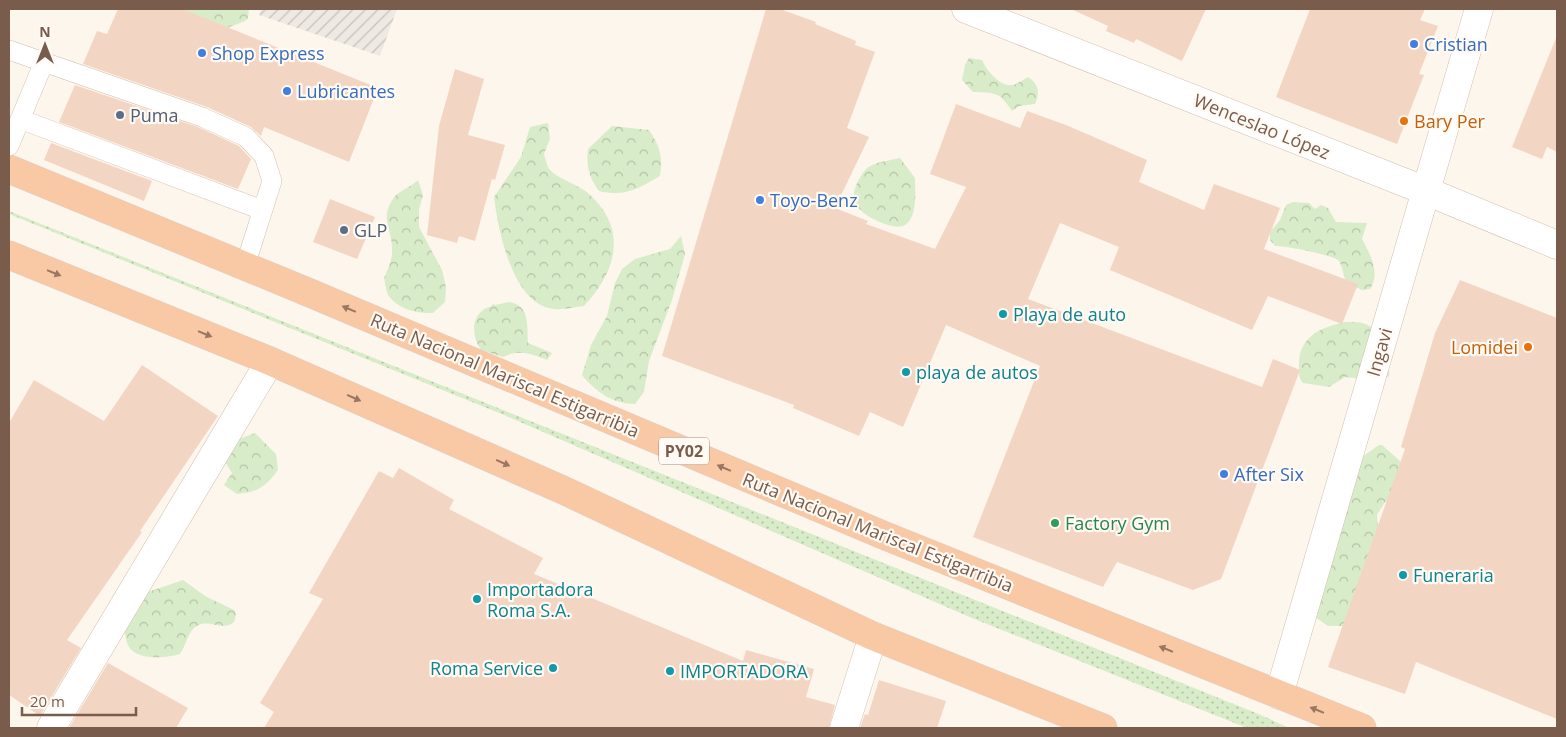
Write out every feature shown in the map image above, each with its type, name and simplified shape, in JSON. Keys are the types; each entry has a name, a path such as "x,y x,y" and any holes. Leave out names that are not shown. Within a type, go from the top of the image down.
{"highway":[{"name":"Ruta Nacional Mariscal Estigarribia","path":"9,169 245,266 883,535 1362,728"},
{"path":"9,255 270,361 563,490 873,636 1103,728"}],"street":[{"name":"Wenceslao López","path":"966,9 1426,191 1557,245"},
{"name":"Ingavi","path":"1279,695 1479,9"},
{"path":"51,728 270,361"},
{"path":"844,728 873,636"}],"lane":[{"path":"9,50 202,117 246,137 264,156 272,181 245,266"},
{"path":"9,146 44,62"},
{"path":"20,119 262,210"}],"shaded area":[{"path":"261,9 397,9 380,56 259,15"}],"green space":[{"path":"155,9 249,9 248,18 245,21 222,30"},
{"path":"969,58 982,60 987,69 999,81 1008,85 1019,83 1028,77 1038,89 1035,104 1019,106 1012,111 1004,100 996,94 973,92 962,80 965,65"},
{"path":"548,123 550,139 544,154 549,169 589,194 601,207 609,221 613,236 614,250 604,279 584,306 554,309 540,304 527,294 510,264 499,227 494,197 521,157 530,127"},
{"path":"612,126 649,130 660,152 660,176 631,191 608,193 599,191 589,171 587,161 588,149"},
{"path":"900,158 915,178 915,196 912,216 905,225 900,227 878,221 863,212 855,203 854,192 857,183 867,168"},
{"path":"418,180 423,195 419,210 419,227 442,270 446,287 445,302 433,313 408,310 397,304 388,295 384,278 392,256 392,242 387,220 388,208 396,195"},
{"path":"1293,202 1309,203 1315,209 1321,205 1328,208 1336,222 1367,223 1362,239 1371,257 1374,270 1375,277 1370,289 1362,290 1347,283 1339,261 1335,259 1309,251 1275,246 1270,240 1270,232 1280,220 1286,205"},
{"path":"9,211 1261,715 1289,728 1247,728 972,618 504,415 9,214"},
{"path":"681,236 685,254 672,300 649,361 644,392 635,404 619,402 599,392 582,375 591,345 607,316 615,283 622,269 635,259 670,249"},
{"path":"509,302 521,307 524,312 527,323 528,343 552,353 547,360 531,354 520,353 503,357 481,350 478,346 474,330 479,314 493,304"},
{"path":"1345,322 1362,323 1372,328 1387,358 1389,376 1382,381 1345,377 1329,387 1303,383 1300,377 1299,364 1300,355 1307,340 1320,330"},
{"path":"255,433 276,454 278,470 261,488 237,494 224,485 232,473 225,462 231,442"},
{"path":"1379,445 1382,445 1400,461 1403,478 1398,493 1385,502 1377,515 1383,596 1343,626 1328,626 1315,617 1352,464"},
{"path":"183,580 205,596 234,610 236,614 234,622 224,626 198,625 191,632 180,654 168,657 139,655 129,647 124,628 142,594"}],"building":[{"path":"118,9 182,9 378,88 349,162 264,127 261,136 251,127 207,107 83,64 97,31 107,34"},
{"path":"766,9 780,9 816,22 815,24 856,41 855,45 875,52 847,128 869,137 835,208 868,221 866,224 935,249 966,187 930,174 956,104 1020,128 1027,111 1066,125 1147,160 1139,182 1204,210 1214,184 1280,208 1264,249 1358,284 1342,324 1268,296 1252,330 1110,270 1119,247 1060,223 1028,299 1262,387 1273,359 1300,370 1221,579 1193,590 1117,562 1103,587 973,537 1040,366 946,325 903,427 870,412 859,436 793,408 794,405 662,356"},
{"path":"1071,9 1206,9 1182,61 1136,39 1134,43 1106,31 1108,26"},
{"path":"1310,9 1425,9 1420,20 1438,26 1419,74 1424,75 1397,144 1276,97"},
{"path":"1556,38 1557,152 1547,147 1542,159 1512,147"},
{"path":"455,69 484,79 468,135 505,145 495,180 492,179 475,241 459,236 457,243 427,235 439,126"},
{"path":"75,85 198,127 239,146 251,159 238,189 59,122"},
{"path":"51,143 152,181 144,201 44,160"},
{"name":"GLP","path":"330,199 375,217 357,259 313,242"},
{"path":"1460,280 1557,318 1557,719 1416,662 1405,694 1328,667 1405,449 1401,447 1435,333"},
{"path":"142,365 218,416 140,531 142,532 67,640 81,648 40,716 9,695 9,423 34,380 104,421"},
{"path":"399,468 454,500 449,509 543,558 534,574 743,661 746,650 814,669 806,697 835,705 829,728 264,728 274,712 260,703 323,599 309,593 379,471 393,478"},
{"path":"108,663 188,708 176,728 69,728"},
{"path":"879,680 946,701 937,728 860,728 865,714 868,715"}],"place":[{"name":"Cristian","path":"1414,44"},
{"name":"Shop Express","path":"202,53"},
{"name":"Lubricantes","path":"287,91"},
{"name":"Puma","path":"120,115"},
{"name":"Bary Per","path":"1404,121"},
{"name":"Toyo-Benz","path":"760,200"},
{"name":"GLP","path":"344,230"},
{"name":"Playa de auto","path":"1003,314"},
{"name":"Lomidei","path":"1528,347"},
{"name":"playa de autos","path":"906,372"},
{"name":"After Six","path":"1224,474"},
{"name":"Factory Gym","path":"1055,523"},
{"name":"Funeraria","path":"1403,575"},
{"name":"Importadora Roma S.A.","path":"477,599"},
{"name":"Roma Service","path":"553,668"},
{"name":"IMPORTADORA","path":"670,671"}]}
